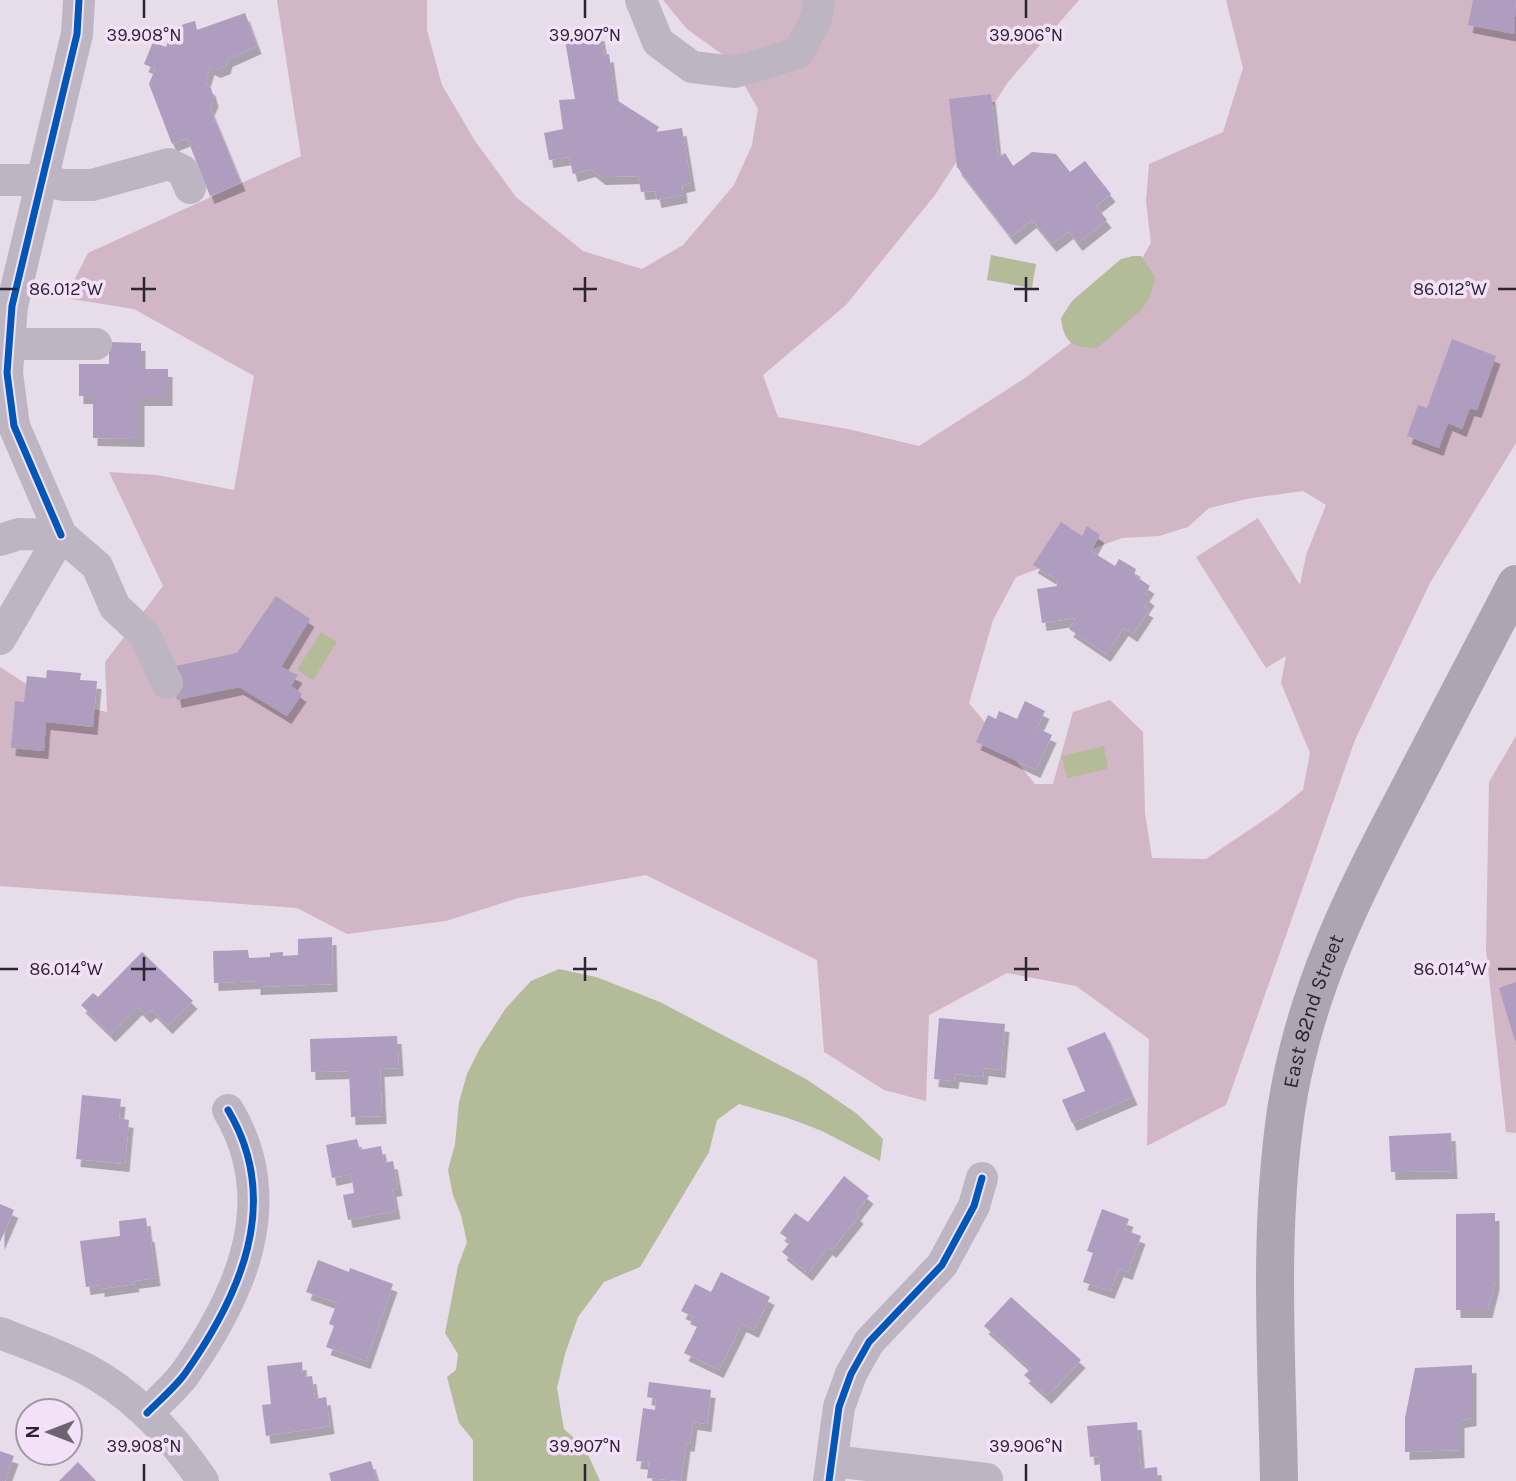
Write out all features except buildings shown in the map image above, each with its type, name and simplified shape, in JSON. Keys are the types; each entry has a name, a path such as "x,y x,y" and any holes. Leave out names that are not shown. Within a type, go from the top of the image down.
{"main road":[{"name":"East 82nd Street","path":"1279,1481 1276,1231 1286,1109 1303,1037 1321,972 1356,891 1516,584"}],"street":[{"path":"79,0 77,34 12,306 6,408 61,535 97,566 115,607 145,635 167,684"},
{"path":"641,0 658,41 692,67 736,72 798,53 815,21 820,0"},
{"path":"0,180 42,180 63,185 92,185 169,164 183,171 190,188"},
{"path":"9,344 96,344"},
{"path":"0,540 19,534 61,535"},
{"path":"0,639 61,535"},
{"path":"147,1413 183,1376 211,1336 242,1270 252,1226 254,1202 249,1160 237,1126 228,1110"},
{"path":"982,1178 974,1206 942,1265 869,1342 851,1374 839,1407 831,1471 987,1479"},
{"path":"0,1333 82,1367 111,1385 147,1413 176,1443 203,1481"}],"shaded area":[{"path":"277,0 427,0 427,30 442,85 475,141 516,197 583,251 642,269 683,245 734,185 752,145 758,109 730,60 687,29 663,0 1079,0 1008,82 935,195 846,305 763,375 778,417 848,429 919,446 1025,378 1110,313 1151,243 1146,201 1149,164 1223,132 1243,68 1226,0 1516,0 1516,443 1430,583 1355,740 1226,1105 1147,1146 1149,1039 1076,986 1007,973 929,1015 926,1101 884,1090 824,1052 817,960 646,875 518,898 446,921 347,934 297,908 0,886 0,667 51,700 107,712 105,662 163,586 109,472 157,475 234,490 254,376 134,309 65,298 88,253 301,156","holes":["1303,491 1326,505 1306,555 1300,585 1258,518 1196,557 1266,668 1286,656 1281,683 1310,753 1303,790 1206,859 1152,858 1145,813 1143,732 1110,700 1073,712 1053,784 1035,784 969,703 993,620 1016,577 1122,538 1159,536 1188,527 1209,508 1251,498"]},
{"path":"991,255 1036,264 1032,288 987,280"},
{"path":"1141,256 1155,277 1150,298 1141,310 1097,348 1075,345 1064,333 1061,318 1072,301 1121,259"},
{"path":"321,632 337,642 313,680 297,670"},
{"path":"1516,736 1516,1133 1506,1132 1486,949 1489,782"},
{"path":"1104,746 1108,769 1067,778 1062,756"},
{"path":"559,969 596,977 660,1002 806,1079 856,1113 883,1139 880,1161 822,1131 739,1104 717,1120 709,1152 640,1267 604,1282 578,1317 565,1354 557,1388 564,1429 585,1448 600,1481 473,1481 473,1440 459,1423 447,1377 456,1370 458,1354 445,1333 458,1266 467,1242 448,1170 455,1144 459,1102 467,1074 480,1048 506,1008 531,981"}],"cycle path":[{"path":"61,535 14,426 7,373 12,306 77,34 79,0"},
{"path":"147,1413 180,1380 204,1345 237,1281 248,1247 253,1213 252,1179 244,1145 228,1110"},
{"path":"829,1481 839,1407 851,1374 869,1342 942,1265 974,1206 982,1178"}]}
